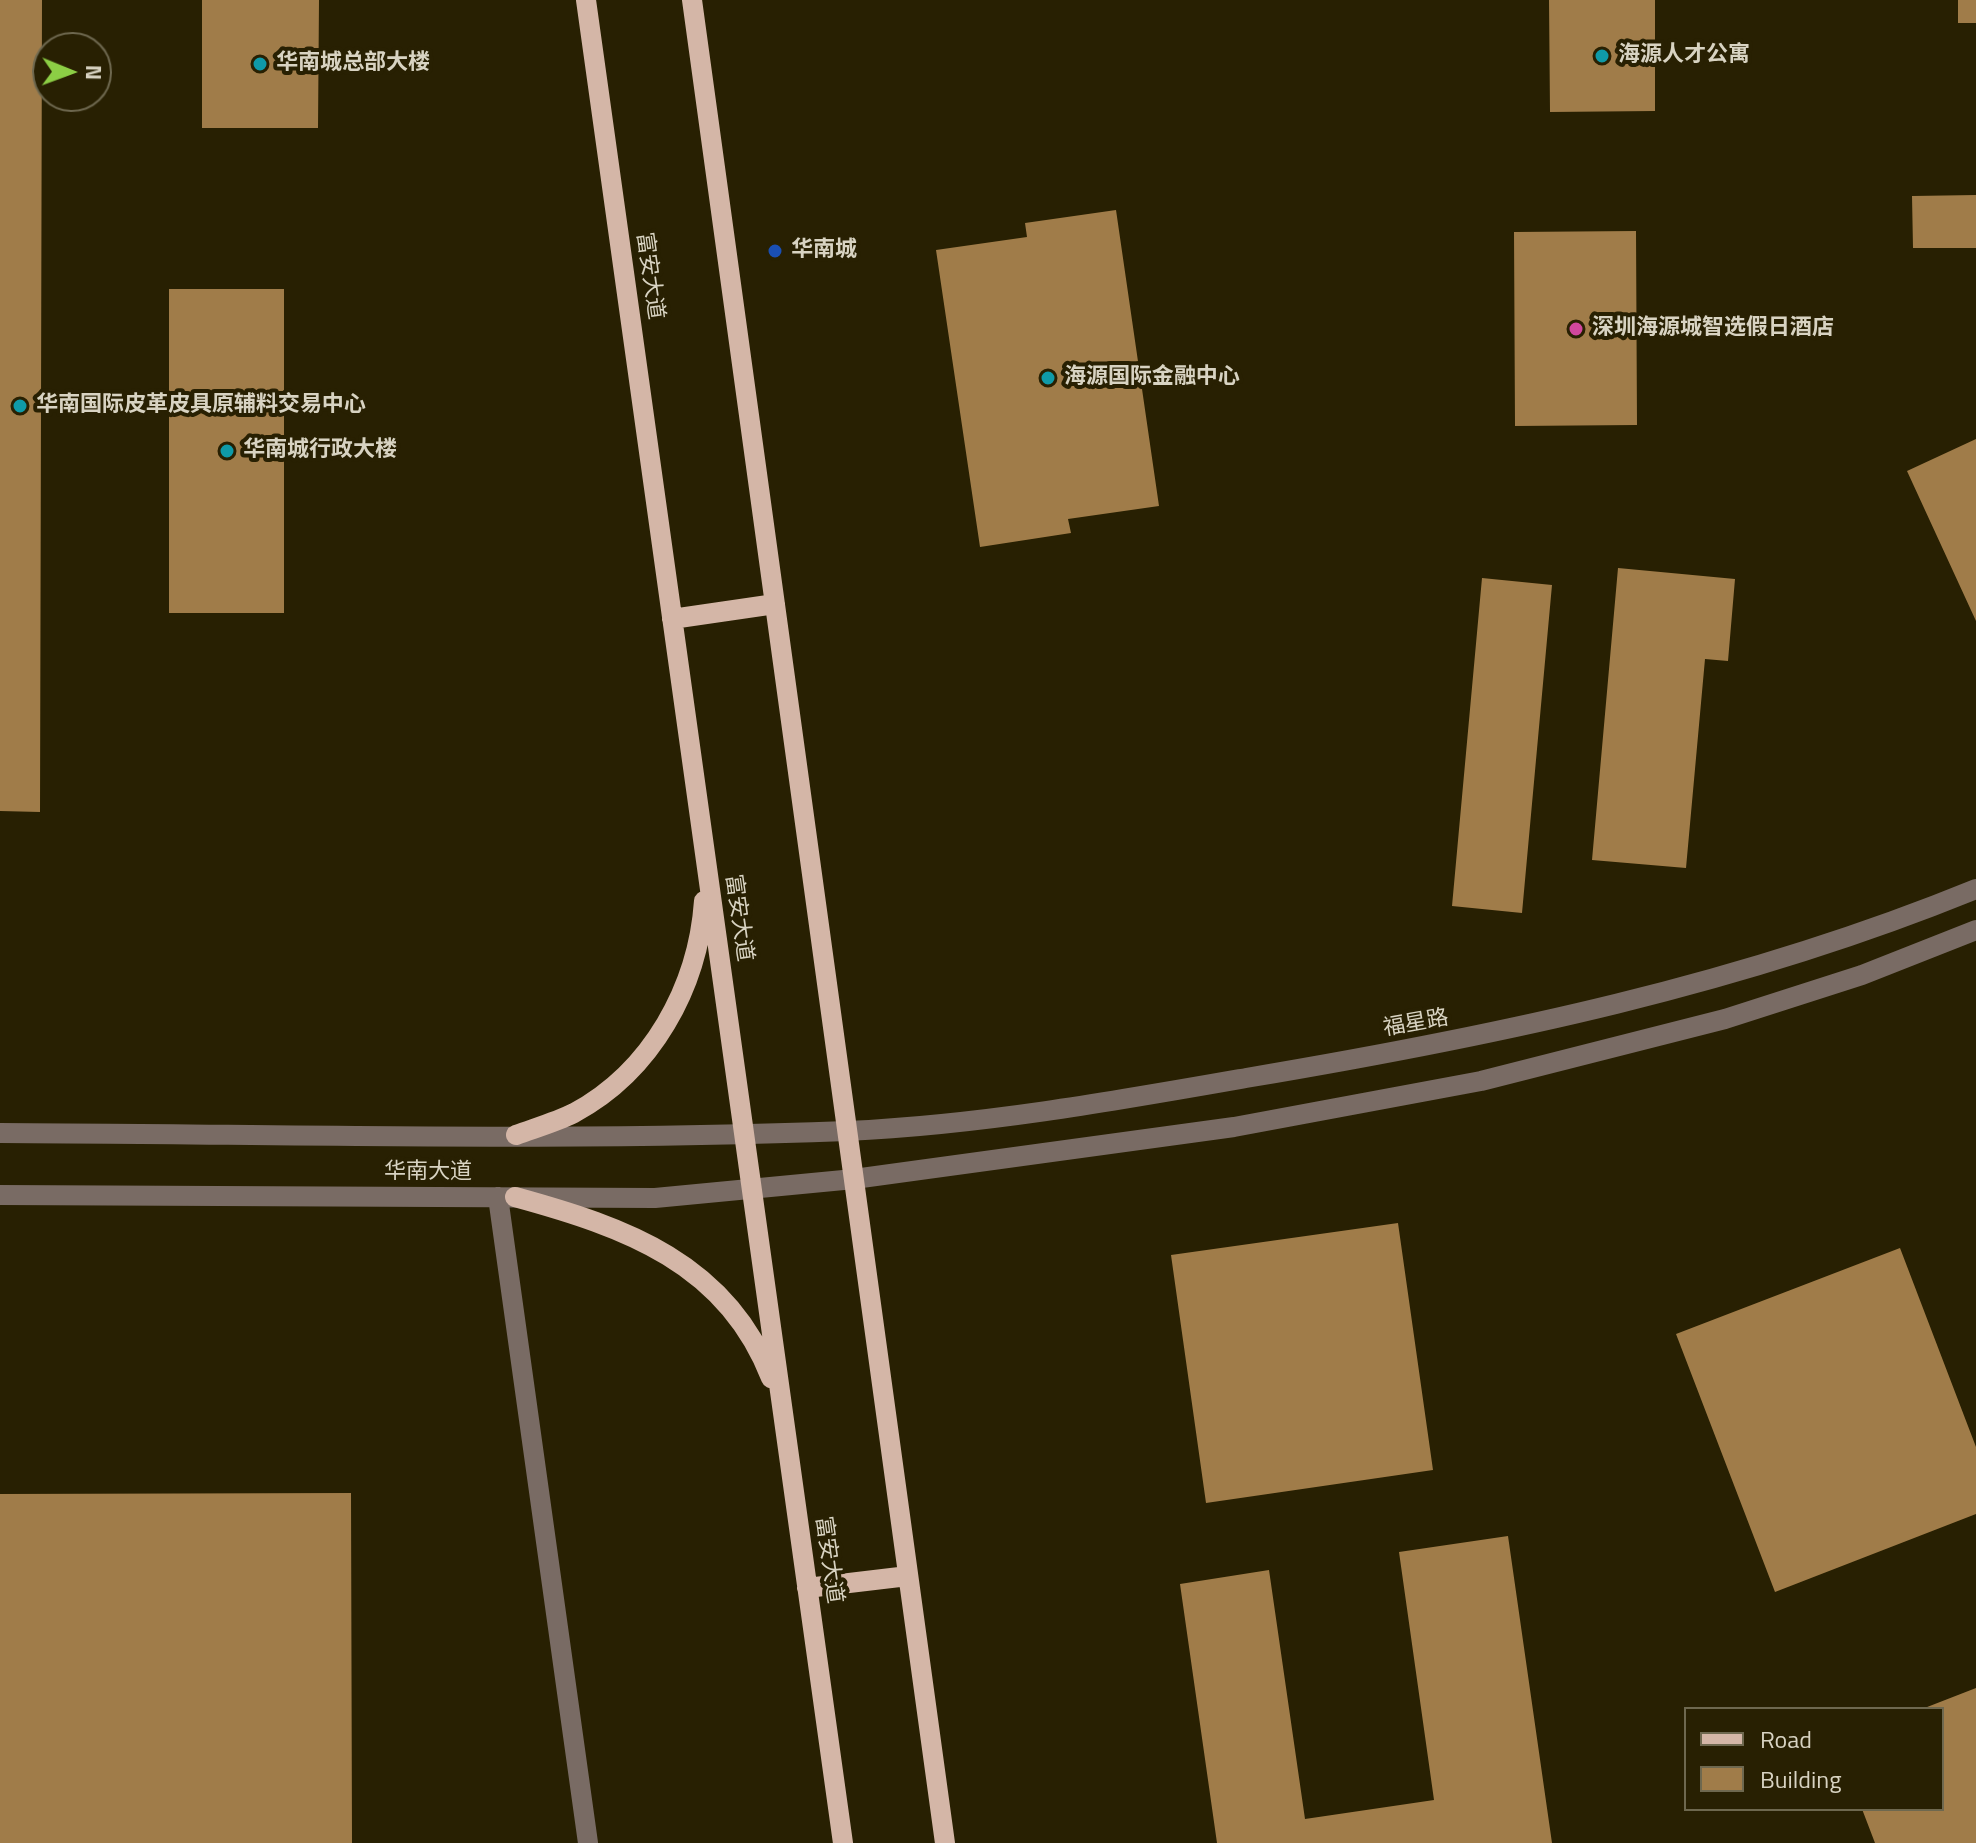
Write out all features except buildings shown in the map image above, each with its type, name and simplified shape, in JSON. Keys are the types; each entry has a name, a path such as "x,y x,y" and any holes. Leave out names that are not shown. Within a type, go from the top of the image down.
{"main road":[{"name":"富安大道","path":"586,0 843,1843"},
{"path":"692,0 945,1843"},
{"path":"672,619 775,604"},
{"path":"516,1135 574,1113 610,1087 646,1053 674,1012 694,968 703,922 707,865"},
{"path":"507,1197 576,1214 631,1234 676,1260 715,1290 750,1334 763,1357 782,1408"},
{"path":"807,1588 908,1576"}],"street":[{"name":"福星路","path":"847,1131 947,1123 1184,1089 1492,1035 1705,983 1815,948 1976,889"},
{"path":"854,1179 1234,1127 1481,1081 1725,1019 1862,975 1976,930"},
{"name":"华南大道","path":"0,1133 516,1135 847,1131"},
{"name":"华南大道","path":"0,1195 655,1198 854,1179"},
{"path":"507,1197 588,1843"}],"place":[{"name":"海源人才公寓","path":"1602,56"},
{"name":"华南城总部大楼","path":"260,64"},
{"name":"华南城","path":"775,251"},
{"name":"深圳海源城智选假日酒店","path":"1576,329"},
{"name":"海源国际金融中心","path":"1048,378"},
{"name":"华南国际皮革皮具原辅料交易中心","path":"20,406"},
{"name":"华南城行政大楼","path":"227,451"}]}
